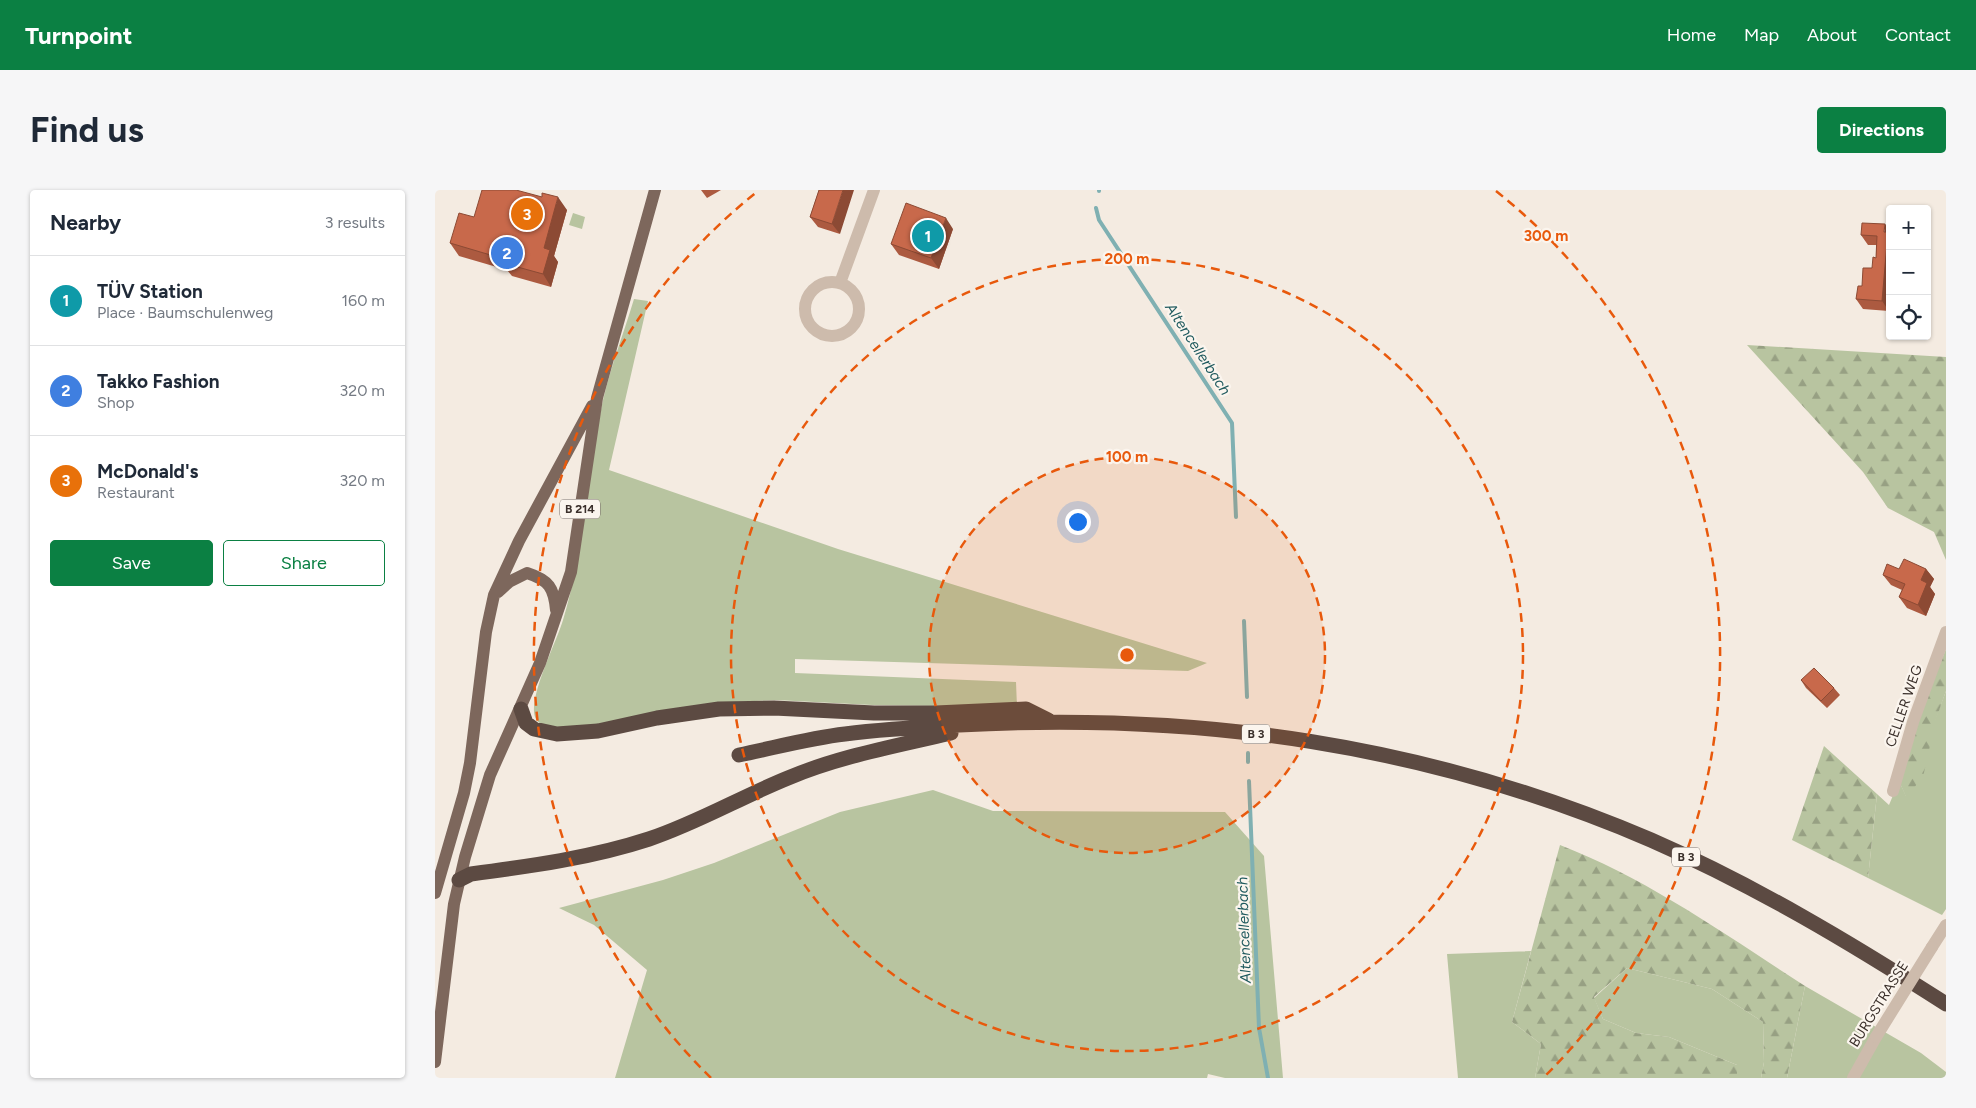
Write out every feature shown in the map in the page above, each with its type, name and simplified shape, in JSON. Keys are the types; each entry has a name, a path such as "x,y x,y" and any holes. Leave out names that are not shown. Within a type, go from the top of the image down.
{"highway":[{"path":"521,709 526,723 534,729 557,734 598,731 657,718 719,709 774,708 874,713 1026,709 1052,721"},
{"name":"B 3","path":"739,756 843,734 1052,721 1161,724 1285,737 1372,751 1439,766 1506,786 1642,837 1717,871 1822,928 1946,1004"},
{"path":"459,880 471,874 598,854 641,841 715,812 788,778 834,762 987,724"}],"main road":[{"name":"B 214","path":"435,1062 454,904 459,880 490,775 521,709 571,572 597,398 655,190"},
{"name":"B 214","path":"435,893 469,770 486,632 494,595 519,541 597,398"},
{"path":"494,595 518,576 527,573 538,576 548,584 555,594 556,617"}],"street":[{"path":"841,283 874,190"},
{"path":"834,282 841,283 847,286 859,303 858,317 845,333 831,336 812,327 808,321 807,301 810,294 820,285 834,282"},
{"name":"CELLER WEG","path":"1893,791 1913,722 1946,632"},
{"name":"BURGSTRASSE","path":"1853,1078 1876,1037 1946,925"}],"green space":[{"path":"573,213 585,217 582,229 569,225"},
{"path":"634,299 648,301 609,470 838,549 1207,663 1188,671 795,659 795,673 1016,682 1017,707 872,705 776,700 717,703 560,731 542,725 535,717 536,696 539,683 563,620 570,593 581,538 603,400"},
{"path":"1747,345 1946,357 1946,560 1934,532 1888,508 1863,472"},
{"path":"1946,649 1946,691 1936,719 1923,777 1906,797 1899,781 1917,721"},
{"path":"1946,691 1946,909 1942,915 1868,878 1877,794 1889,805 1899,781 1906,796"},
{"path":"1824,746 1877,794 1868,878 1792,840"},
{"path":"933,790 993,811 1225,812 1264,856 1283,1078 1225,1078 1208,1074 1207,1078 615,1078 647,970 594,925 559,908 663,880 714,863 840,812"},
{"path":"1560,845 1624,874 1655,891 1805,986 1787,1078 1761,1078 1764,1062 1763,1022 1712,989 1627,968 1594,997 1603,1019 1636,1033 1669,1037 1737,1065 1737,1078 1535,1078 1541,1044 1512,1022"},
{"path":"1531,951 1512,1022 1541,1044 1535,1078 1458,1078 1447,954"},
{"path":"1627,968 1712,989 1763,1022 1764,1062 1761,1078 1737,1078 1737,1065 1669,1037 1636,1033 1603,1019 1594,998"},
{"path":"1805,986 1921,1053 1946,1072 1946,1078 1787,1078"}],"building":[{"path":"482,190 516,190 542,197 542,193 558,197 544,248 550,250 543,274 503,263 504,259 450,243 459,213 474,217"},
{"path":"819,190 843,190 832,224 810,217"},
{"path":"906,203 946,218 931,258 891,244"},
{"path":"1862,223 1885,224 1886,255 1882,301 1856,299 1858,286 1862,286 1863,268 1872,268 1873,257 1876,258 1877,236 1861,235"},
{"path":"1904,559 1926,569 1921,580 1927,583 1918,605 1899,597 1905,584 1883,575 1887,564 1899,569"},
{"path":"1814,668 1834,688 1821,701 1801,680"}],"waterway":[{"name":"Altencellerbach","path":"1096,208 1099,220 1232,423 1236,517"},
{"name":"Altencellerbach","path":"1244,621 1247,697"},
{"name":"Altencellerbach","path":"1248,753 1248,762"},
{"name":"Altencellerbach","path":"1249,781 1259,1028 1268,1078"}],"place":[{"name":"McDonald's","path":"527,214"},
{"name":"TÜV Station","path":"928,236"},
{"name":"Takko Fashion","path":"507,253"}]}
